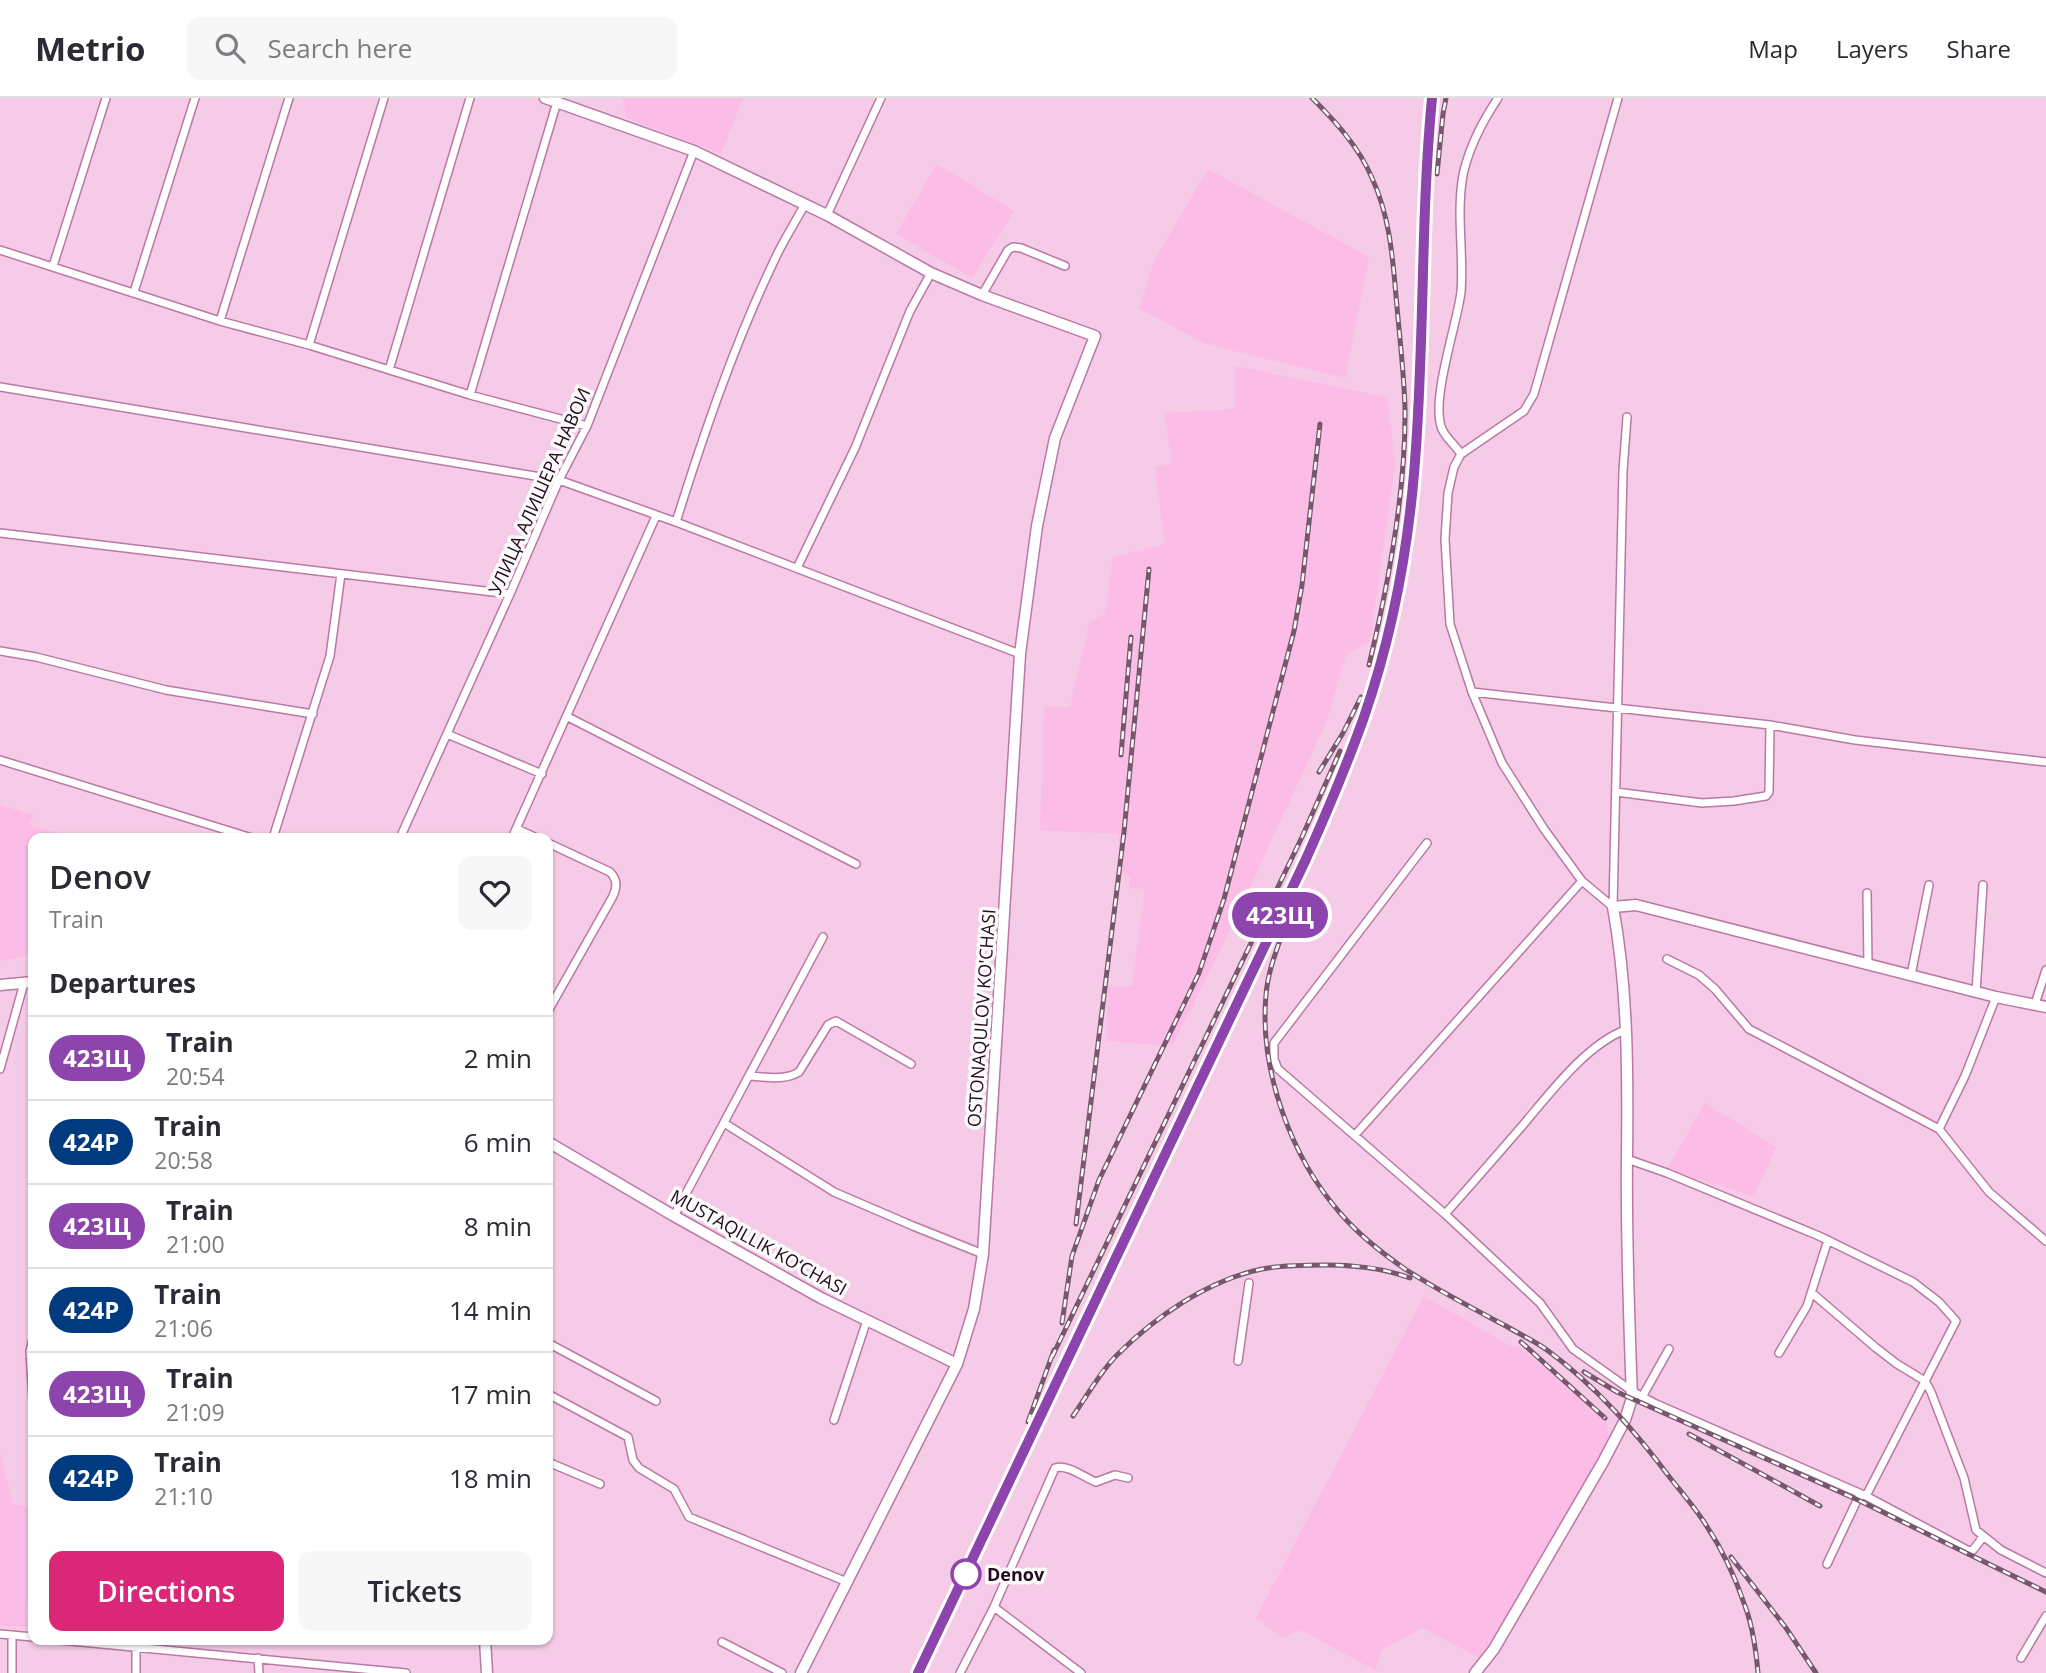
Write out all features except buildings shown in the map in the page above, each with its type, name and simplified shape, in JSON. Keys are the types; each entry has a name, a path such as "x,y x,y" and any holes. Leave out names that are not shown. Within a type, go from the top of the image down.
{"street":[{"path":"53,266 106,98"},
{"path":"134,292 195,98"},
{"path":"220,321 289,98"},
{"path":"309,345 384,98"},
{"path":"388,370 470,98"},
{"path":"545,98 694,151 805,204 931,272 982,295 1007,250 1013,247 1065,266"},
{"path":"827,215 881,98"},
{"path":"1461,454 1442,428 1439,401 1461,294 1459,232 1463,177 1471,144 1498,98"},
{"path":"1618,98 1534,394 1524,411 1461,454 1454,467 1448,493 1445,539 1450,624 1472,692 1502,764 1582,881 1614,907 1636,905 2040,1006 2046,970"},
{"path":"470,395 557,102"},
{"name":"УЛИЦА АЛИШЕРА НАВОИ","path":"402,833 559,480 587,426 694,151"},
{"path":"676,522 707,425 735,352 775,259 805,204"},
{"path":"0,250 220,321 309,345 470,395 587,426"},
{"path":"797,568 855,448 910,312 931,272"},
{"name":"OSTONAQULOV KO'CHASI","path":"801,1673 957,1364 974,1309 983,1254 1020,654 1037,526 1055,438 1095,336 982,295"},
{"path":"0,387 559,480 1020,654"},
{"path":"1627,417 1623,471 1614,907 1622,953 1637,1394"},
{"path":"515,833 656,516"},
{"path":"0,533 510,594"},
{"path":"275,833 330,656 341,574"},
{"path":"0,651 36,657 166,690 313,714"},
{"path":"1472,692 1770,725 1855,740 2046,762"},
{"path":"568,717 856,864"},
{"path":"1616,792 1702,803 1734,802 1766,796 1769,792 1770,725"},
{"path":"447,734 542,774"},
{"path":"0,760 236,833"},
{"path":"517,829 526,833"},
{"path":"1427,843 1274,1043 1274,1059 1278,1069 1446,1214 1539,1303 1573,1349 1637,1394 1863,1495 1969,1551 1973,1550 1983,1537"},
{"path":"553,845 610,872 615,877 617,886 553,1002"},
{"path":"1355,1135 1582,881"},
{"path":"1911,975 1929,885"},
{"path":"1976,992 1983,886"},
{"path":"1867,893 1868,964"},
{"path":"674,1216 823,937"},
{"path":"1667,959 1699,975 1715,989 1749,1029 1939,1129 1989,1192 2046,1241"},
{"path":"0,985 28,983"},
{"path":"0,1069 28,986"},
{"path":"1939,1129 1965,1076 1996,997"},
{"path":"749,1076 775,1078 795,1075 828,1025 836,1021 911,1064"},
{"path":"1446,1214 1561,1082 1601,1042 1625,1030"},
{"path":"724,1123 834,1192 983,1254"},
{"name":"MUSTAQILLIK KO‘CHASI","path":"553,1145 821,1298 957,1364"},
{"path":"1627,1158 1828,1240 1913,1282 1956,1321 1827,1564"},
{"path":"1779,1353 1807,1306 1828,1240"},
{"path":"1238,1361 1249,1283"},
{"path":"1812,1293 1875,1347 1925,1381 1964,1478 1974,1526 1983,1537 2001,1550 2046,1573"},
{"path":"834,1420 867,1320"},
{"path":"553,1346 656,1401"},
{"path":"1475,1673 1494,1649 1604,1462 1625,1420 1632,1398 1669,1349"},
{"path":"553,1397 628,1437 635,1463 674,1489 689,1517 847,1582"},
{"path":"553,1464 600,1484"},
{"path":"960,1673 994,1607 1055,1468 1066,1467 1096,1482 1113,1475 1128,1478"},
{"path":"994,1607 1081,1673"},
{"path":"2021,1658 2046,1616"},
{"path":"0,1634 28,1636"},
{"path":"12,1634 12,1673"},
{"path":"722,1642 782,1673"},
{"path":"108,1645 406,1673"},
{"path":"485,1645 487,1673"},
{"path":"136,1648 136,1673"},
{"path":"258,1658 259,1673"}],"shaded area":[{"path":"622,98 743,98 721,154 627,118"},
{"path":"937,164 1014,211 972,278 896,234"},
{"path":"1208,169 1369,257 1345,378 1206,344 1139,309 1155,259"},
{"path":"1235,366 1387,397 1395,465 1370,642 1346,655 1326,723 1222,947 1172,1046 1106,1041 1108,986 1132,986 1145,889 1129,888 1130,876 1120,873 1118,834 1040,830 1044,707 1070,707 1090,621 1105,614 1113,557 1165,544 1155,467 1172,463 1164,413 1235,409"},
{"path":"0,805 33,815 29,825 59,833 28,833 28,956 0,961"},
{"path":"1705,1103 1776,1147 1754,1197 1667,1169"},
{"path":"1424,1296 1511,1346 1519,1346 1606,1420 1610,1444 1482,1659 1423,1628 1383,1649 1375,1670 1301,1630 1282,1638 1256,1618"},
{"path":"0,1453 13,1505 28,1506 28,1600 26,1627 0,1626"}],"railway":[{"path":"1312,98 1338,125 1367,167 1383,209 1394,274 1405,439 1389,571 1369,665"},
{"path":"918,1673 1306,859 1374,687 1390,627 1411,504 1420,380 1432,98"},
{"path":"1437,174 1446,98"},
{"path":"1062,1323 1072,1256 1099,1180 1199,973 1224,899 1294,631 1302,585 1320,424"},
{"path":"1076,1224 1124,832 1149,569"},
{"path":"1121,755 1131,637"},
{"path":"1319,772 1361,697"},
{"path":"1052,1357 1302,837 1340,751"},
{"path":"1289,914 1269,974 1265,1023 1273,1082 1293,1140 1307,1167 1341,1214 1379,1250 1429,1284 1547,1350 1598,1394 1629,1427 1698,1513 1723,1554 1748,1614 1758,1673"},
{"path":"1073,1416 1105,1369 1132,1341 1165,1314 1222,1282 1262,1269 1302,1265 1358,1266 1410,1278"},
{"path":"1521,1342 1605,1418"},
{"path":"1028,1422 1054,1350"},
{"path":"1584,1372 1617,1392 1858,1500 2046,1592"},
{"path":"1689,1434 1820,1506"},
{"path":"1731,1557 1786,1628 1816,1673"}],"train":[{"name":"423Щ","path":"918,1673 1306,859 1337,789 1365,715 1389,632 1404,555 1414,475 1432,98"}],"place":[{"name":"Denov","path":"966,1574"}]}
